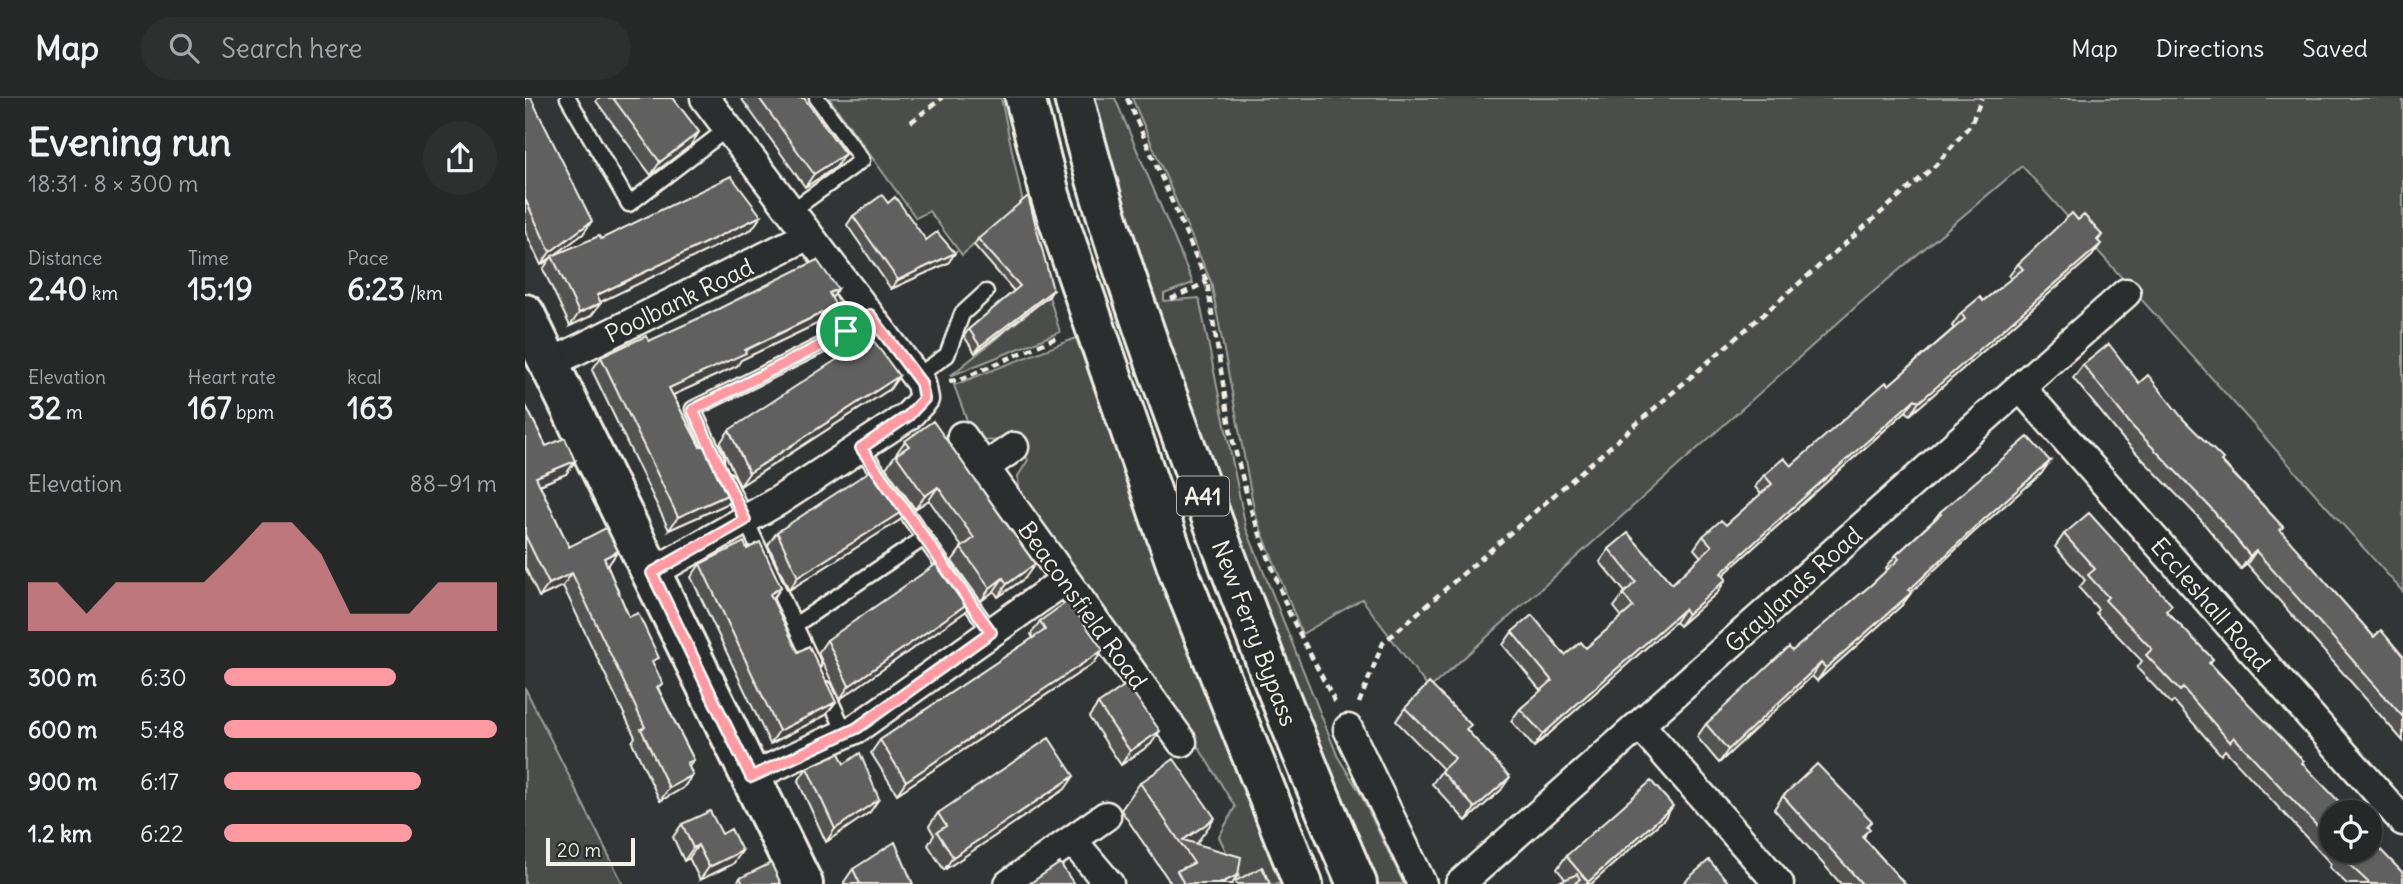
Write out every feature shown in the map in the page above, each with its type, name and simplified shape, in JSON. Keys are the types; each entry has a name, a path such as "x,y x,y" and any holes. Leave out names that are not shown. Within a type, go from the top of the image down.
{"main road":[{"name":"New Ferry Bypass","path":"1025,98 1051,198 1180,575 1303,884"},
{"name":"New Ferry Bypass","path":"1074,98 1093,175 1173,413 1239,596 1357,884"},
{"path":"525,314 803,884"}],"street":[{"path":"652,573 745,520 908,416 920,386 870,315 705,98"},
{"name":"Poolbank Road","path":"549,364 809,235"},
{"name":"Graylands Road","path":"1460,884 2126,293"},
{"name":"Eccleshall Road","path":"2020,387 2403,821"},
{"name":"Beaconsfield Road","path":"962,436 1182,742"},
{"path":"984,468 1014,447"},
{"path":"751,777 846,734 1065,580"},
{"path":"1640,725 1779,884"},
{"path":"1348,729 1422,884"},
{"path":"1009,884 1106,816"},
{"path":"1072,840 1109,884"}],"lane":[{"path":"568,98 629,204 727,129"},
{"path":"790,212 862,160 817,98"},
{"path":"920,386 947,355 962,314 986,292"},
{"path":"846,734 693,410 826,343 870,315"},
{"path":"861,448 991,632"},
{"path":"795,625 924,538"}],"path":[{"path":"911,122 942,98"},
{"path":"1127,98 1207,282 1231,434 1250,507 1289,613 1348,729"},
{"path":"1348,729 1383,643 1936,165 1971,124 1982,98"},
{"path":"1171,299 1207,282"},
{"path":"920,386 959,380 1058,337"}],"shaded area":[{"path":"829,98 1001,98 1023,203 962,255 929,211 916,218"},
{"path":"1091,98 1115,98 1193,283 1164,294 1164,301 1199,298 1246,528 1338,757 1359,791 1404,884 1374,884 1333,796 1165,343"},
{"path":"1132,98 2403,98 2403,592 2022,166 1860,303 1429,689 1362,599 1302,634 1255,514 1211,282"},
{"path":"1049,296 1060,332 950,376"},
{"path":"1076,338 1217,725 1285,884 1242,884 1219,837 1235,807 1193,738 1019,497 1018,476 1028,460 1011,435 998,441 983,440 969,426 954,385"},
{"path":"525,688 623,884 525,884"}],"building":[{"path":"525,98 531,98 592,221 550,252 525,199"},
{"path":"613,98 673,98 699,132 660,162"},
{"path":"759,98 804,98 845,154 814,174"},
{"path":"731,176 761,216 597,295 601,303 579,313 552,256 599,236 601,239"},
{"path":"882,195 888,203 895,197 926,240 937,232 955,253 898,280 853,216"},
{"path":"1028,196 1053,290 980,346 969,329 1020,286 978,239"},
{"path":"2072,213 2078,220 2084,215 2102,235 2097,240 2101,244 1919,402 1915,399 1721,573 1726,579 1688,614 1684,609 1543,734 1520,709 1552,681 1512,632 1532,615 1565,655 1581,642 1586,648 1633,607 1623,594 1636,582 1609,549 1628,533 1672,584 1712,546 1703,536 1721,520 1726,525 1772,484 1764,475 1784,458 1791,466 1886,382 1889,385 1965,319 1961,313 1980,297 1983,301 2023,269 2018,264"},
{"path":"817,260 838,289 829,293 836,306 745,350 746,353 669,388 700,447 712,440 736,491 678,517 601,357 646,336 649,341"},
{"path":"871,337 899,376 749,473 729,430"},
{"path":"2109,344 2139,383 2148,375 2184,420 2223,459 2221,461 2283,527 2280,530 2374,637 2381,630 2403,656 2403,717 2256,551 2250,556 2210,507 2132,426 2083,365"},
{"path":"525,404 546,446 565,438 575,461 536,477 569,547 606,528 618,551 604,558 629,617 638,613 659,658 652,661 663,684 657,687 694,760 687,763 693,775 669,788 641,729 645,727 572,573 549,584 525,535"},
{"path":"933,421 1035,564 1007,584 1003,578 990,588 961,548 974,538 938,487 925,496 896,455 909,446 905,441"},
{"path":"2028,437 2050,461 1909,590 1912,592 1826,668 1821,663 1728,750 1706,724 1789,647 1792,651 1871,585 1899,559 1896,555 1941,514 1940,512"},
{"path":"879,465 909,507 798,577 777,532"},
{"path":"2089,513 2172,605 2166,611 2213,659 2209,663 2304,761 2302,763 2337,800 2319,800 2319,828 2234,737 2230,742 2183,688 2180,691 2146,655 2152,649 2105,600 2108,597 2088,575 2095,569 2064,534"},
{"path":"744,542 747,549 760,542 781,587 770,594 798,652 809,646 836,702 779,731 700,564"},
{"path":"945,558 974,599 849,686 827,640"},
{"path":"1068,601 1103,650 906,781 880,740 1045,630 1040,621"},
{"path":"1429,683 1471,725 1466,729 1510,777 1475,808 1441,771 1455,758 1405,708"},
{"path":"1127,684 1160,731 1130,751 1098,704"},
{"path":"1049,738 1074,776 953,857 937,832 946,826 938,813"},
{"path":"839,753 844,764 860,753 879,799 835,829 807,768"},
{"path":"1174,759 1215,818 1183,840 1241,857 1238,875 1219,884 1184,884 1177,871 1194,863 1140,783"},
{"path":"1817,764 1872,821 1867,826 1870,829 1862,836 1905,884 1862,884 1783,796"},
{"path":"1651,781 1673,806 1588,882 1566,856"},
{"path":"710,811 722,834 731,829 742,851 709,867 698,845 693,848 682,824"},
{"path":"895,842 913,884 860,884 853,869"},
{"path":"2382,851 2403,873 2403,884 2370,884 2348,863 2382,863"},
{"path":"1709,860 1730,884 1684,882"},
{"path":"771,863 781,884 743,884 740,878"},
{"path":"1060,863 1074,884 1029,884"},
{"path":"1262,867 1270,884 1237,884 1235,881"},
{"path":"1577,874 1580,879 1574,884 1555,884"}],"route":[{"path":"870,315 921,383 924,399 917,408 861,448 991,632 857,728 751,777 652,573 745,520 693,410 846,331 870,315"}]}
